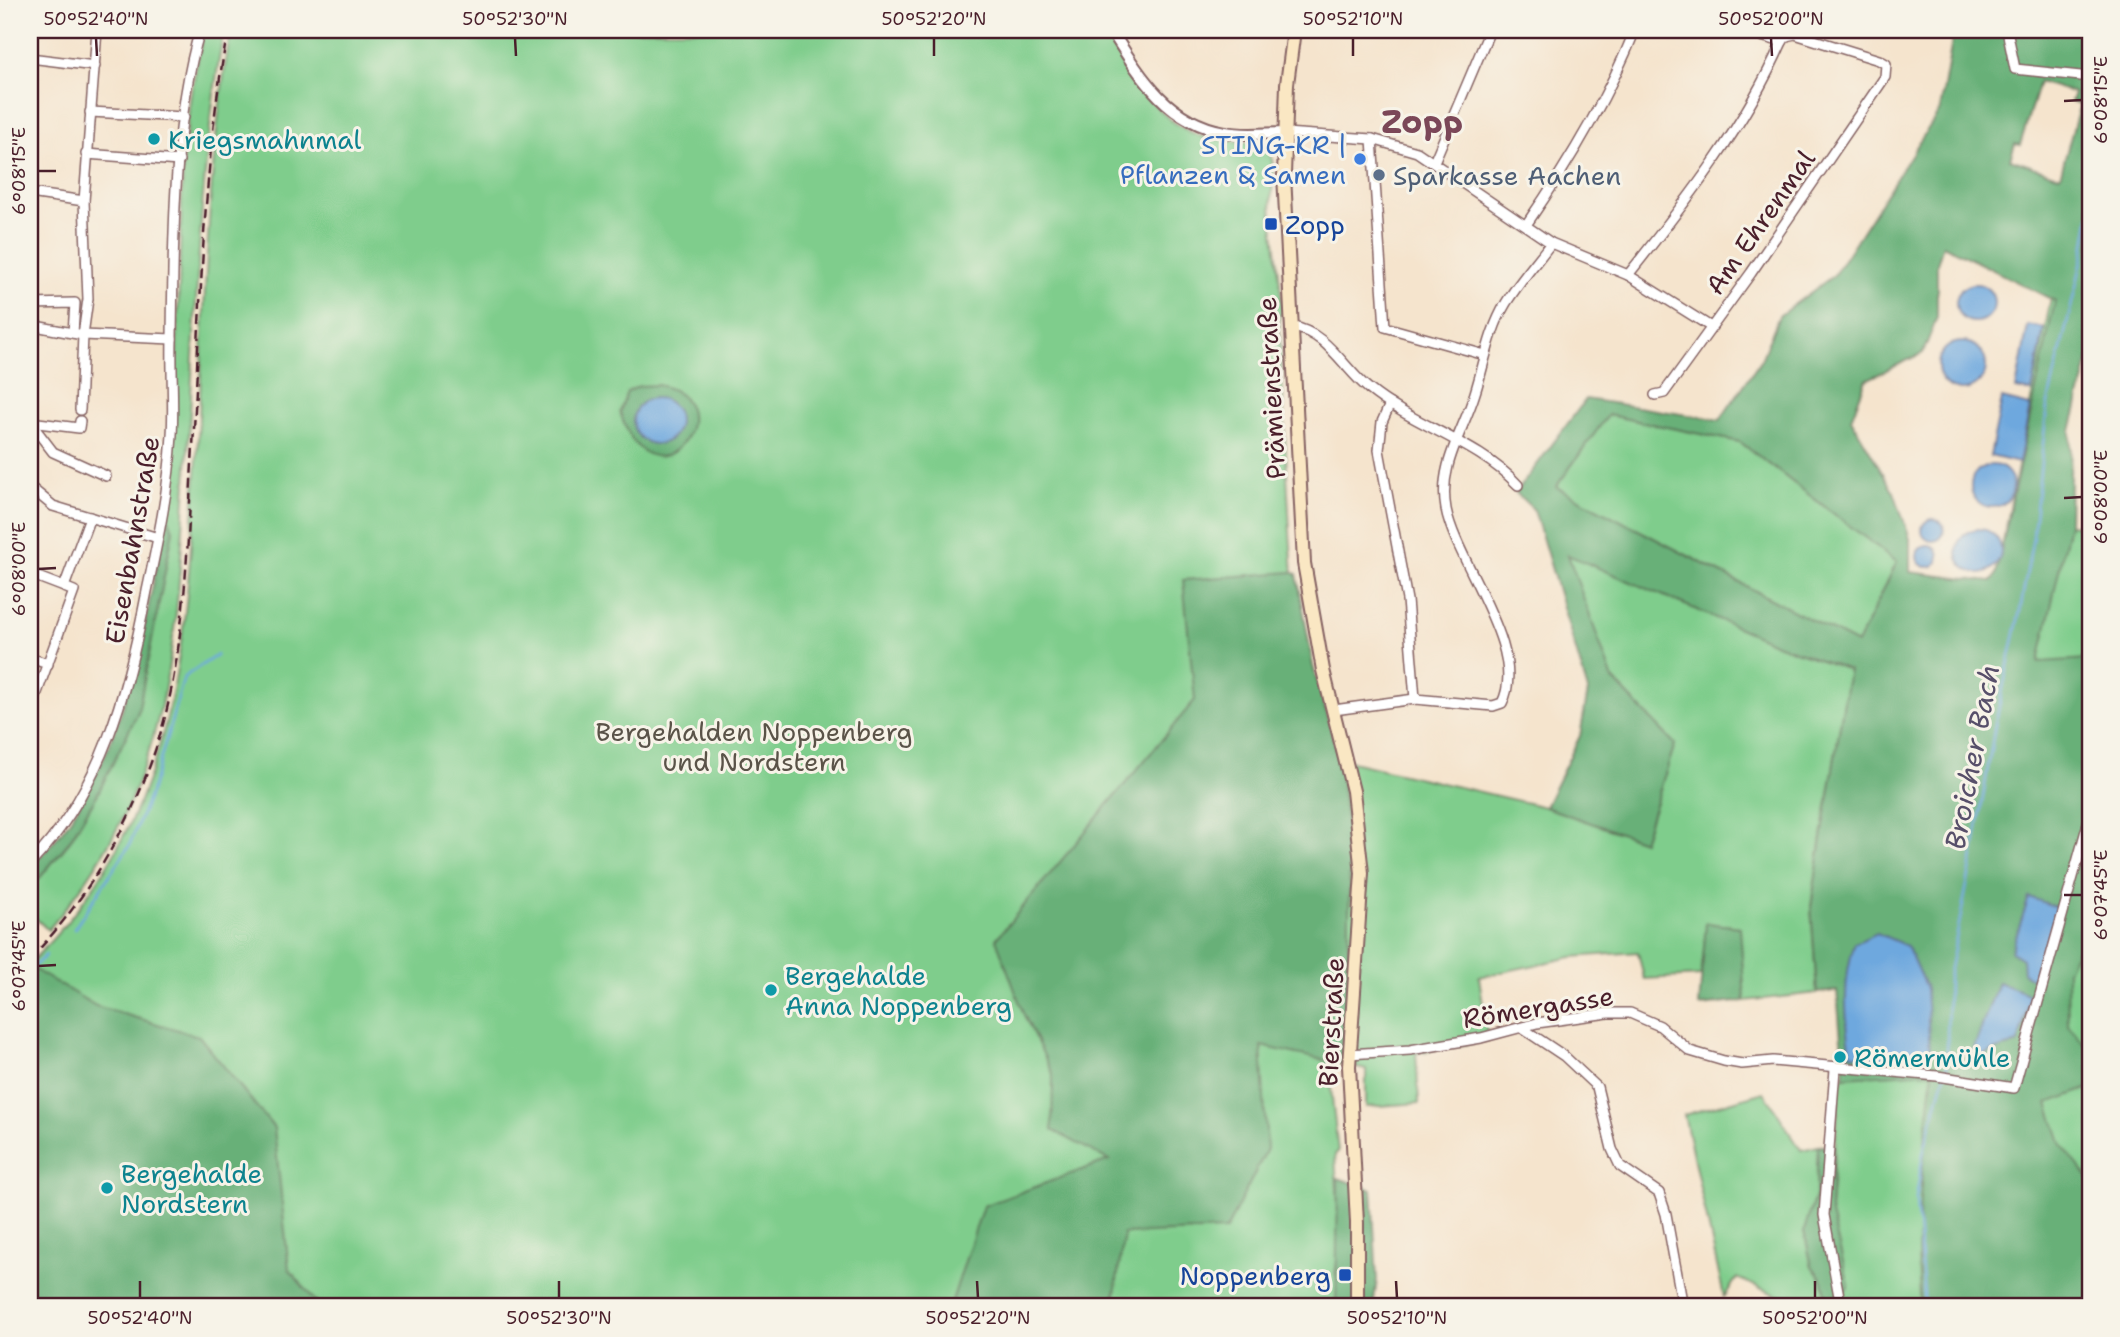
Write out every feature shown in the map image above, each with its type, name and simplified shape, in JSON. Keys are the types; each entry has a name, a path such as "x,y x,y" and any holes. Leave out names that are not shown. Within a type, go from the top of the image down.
{"main road":[{"name":"Prämienstraße","path":"1294,30 1285,133 1304,563 1342,741"},
{"name":"Bierstraße","path":"1342,741 1358,821 1362,873 1349,1054 1357,1223 1357,1307"}],"street":[{"path":"78,334 88,299 84,201 97,30"},
{"name":"Eisenbahnstraße","path":"30,864 53,840 78,803 109,738 138,640 159,538 172,433 172,339 180,161 184,117 200,30"},
{"path":"1111,30 1147,86 1184,118 1227,133 1285,133 1372,139 1417,152 1551,243 1628,275 1711,327"},
{"path":"1434,162 1490,30"},
{"path":"1526,225 1576,150 1611,85 1635,30"},
{"path":"1628,275 1693,193 1766,77 1782,42 1740,30"},
{"path":"2007,30 2014,69 2090,77"},
{"name":"Am Ehrenmal","path":"1655,395 1664,393 1885,76 1886,64 1796,34 1786,36 1782,42"},
{"path":"30,58 95,66"},
{"path":"90,111 184,117"},
{"path":"1372,139 1385,327 1485,355"},
{"path":"86,154 180,161"},
{"path":"30,194 84,201"},
{"path":"1334,710 1415,699 1493,706 1502,703 1508,692 1500,634 1446,510 1445,476 1455,442 1475,394 1494,326 1507,301 1551,243"},
{"path":"30,304 75,303 80,410"},
{"path":"30,325 78,334 172,339"},
{"path":"1292,327 1315,334 1368,388 1390,404 1497,467 1518,485"},
{"path":"1390,404 1382,422 1379,450 1407,600 1415,699"},
{"path":"30,422 79,428 80,421"},
{"path":"30,422 53,452 106,476"},
{"path":"30,487 53,506 159,538"},
{"path":"64,587 90,517"},
{"path":"30,574 74,591 34,701"},
{"path":"30,658 48,664"},
{"name":"Römergasse","path":"1349,1054 1410,1050 1608,1013 1630,1013 1660,1026 1690,1051 1724,1061 1742,1064 1773,1061 1835,1069 1950,1077 2014,1088 2090,816"},
{"path":"1522,1028 1564,1056 1597,1087 1612,1149 1620,1166 1659,1193 1666,1214 1683,1307"},
{"path":"1835,1069 1824,1215 1841,1307"}],"green space":[{"path":"204,30 224,30 203,193 183,534 170,655 160,712 143,768 120,822 89,876 48,930 30,913 30,885 38,880 68,844 97,795 138,712 173,530 167,515 173,467 183,162 191,93"},
{"name":"Bergehalden Noppenberg und Nordstern","path":"231,30 1105,30 1133,77 1169,118 1201,136 1254,144 1269,151 1273,167 1271,208 1283,314 1279,315 1290,533 1327,1051 1338,1152 1335,1154 1340,1245 1335,1273 1341,1307 30,1307 50,980 30,967 30,963 79,907 117,849 145,789 164,727 178,663 187,597 192,528 211,189"},
{"path":"1954,30 2090,30 2090,354 2071,431 2069,524 2039,662 2090,659 2090,922 2067,971 2068,1025 2090,1049 2090,1088 2048,1103 2062,1145 2090,1180 2090,1307 1921,1307 1919,1219 1933,1072 1844,1077 1837,991 1817,993 1811,907 1849,670 1779,645 1568,555 1613,680 1675,744 1643,841 1545,807 1580,736 1588,691 1534,510 1516,493 1586,399 1720,420 1761,360 1779,316 1834,275 1940,110","holes":["2039,82 2074,93 2071,101 2080,104 2060,176 2010,159 2015,144 2020,145","1943,245 2055,301 1996,575 1991,582 1910,572 1910,539 1894,492 1851,419 1866,380 1923,353 1937,317 1937,264","1608,415 1740,442 1897,562 1857,644 1556,487"]},
{"path":"2090,82 2059,571 2069,524 2090,528 2090,659 2043,663 2090,676 2090,1307 1835,1307 1849,1285 1833,1231 1830,1210 1840,1084 1844,1077 1853,1075 1971,706 2086,120"},
{"path":"658,385 681,395 690,411 690,429 681,445 668,455 651,455 634,442 620,412 627,392 639,386"},
{"path":"1608,415 1740,442 1897,562 1857,644 1556,487"},
{"path":"167,515 173,530 138,712 97,795 68,843 38,880 30,885 30,860 34,863 65,828 89,788 109,745 138,654"},
{"path":"1567,554 1779,645 1849,670 1811,906 1817,993 1745,1001 1739,927 1707,923 1701,976 1644,979 1638,952 1572,957 1479,977 1488,1040 1416,1053 1419,1103 1366,1107 1366,1070 1341,1064 1348,975 1350,853 1339,759 1545,807 1643,841 1675,744 1613,680"},
{"path":"1291,572 1297,574 1313,666 1339,759 1350,853 1348,975 1341,1064 1261,1046 1267,1149 1226,1230 1124,1234 1113,1307 950,1307 983,1206 1109,1160 1052,1130 1053,1074 1024,1015 996,939 1195,700 1183,580"},
{"path":"1706,923 1740,927 1745,1001 1699,1006"},
{"path":"30,967 96,1006 199,1036 274,1128 289,1269 320,1307 30,1307"},
{"path":"1764,1092 1801,1150 1818,1146 1816,1193 1804,1231 1812,1266 1823,1281 1829,1307 1784,1307 1786,1299 1737,1278 1724,1297 1684,1115"},
{"path":"1834,1145 1830,1210 1849,1285 1835,1307 1829,1307 1823,1281 1812,1266 1804,1231 1816,1193 1818,1146"},
{"path":"1338,1178 1372,1190 1377,1280 1373,1307 1336,1307"}],"water":[{"path":"1975,284 1989,289 1994,303 1989,317 1975,322 1961,317 1956,303 1961,289"},
{"path":"2028,325 2044,328 2032,392 2016,389"},
{"path":"1962,342 1979,349 1986,366 1979,383 1962,390 1945,383 1938,366 1945,349"},
{"path":"656,398 672,405 679,421 672,437 656,444 640,437 633,421 640,405"},
{"path":"2002,399 2030,406 2019,463 1990,456"},
{"path":"1992,465 2007,471 2013,486 2007,501 1992,507 1977,501 1971,486 1977,471"},
{"path":"1933,519 1941,522 1944,530 1941,538 1933,541 1925,538 1922,530 1925,522"},
{"path":"1979,529 1995,535 2001,551 1995,567 1979,573 1963,567 1957,551 1963,535"},
{"path":"1928,545 1936,548 1939,556 1936,564 1928,567 1920,564 1917,556 1920,548"},
{"path":"2029,897 2059,908 2033,980 2023,973 2022,959 2011,952"},
{"path":"1877,933 1907,946 1926,988 1930,1052 1927,1062 1909,1063 1851,1054 1846,998 1848,970 1855,943"},
{"path":"1998,982 2031,995 2018,1043 1970,1059"}],"waterway":[{"name":"Broicher Bach","path":"1925,1307 1916,1199 1923,1154 1947,1067 1948,978 2033,537 2047,407 2083,257 2090,215"},
{"path":"74,929 129,846 152,789 184,677 217,655"},
{"path":"30,970 46,955"}],"railway":[{"path":"30,959 80,898 122,830 139,793 165,718 181,626 186,572 207,191 228,30"}],"place":[{"name":"Kriegsmahnmal","path":"154,139"},
{"name":"STING-KR | Pflanzen & Samen","path":"1360,159"},
{"name":"Sparkasse Aachen","path":"1379,175"},
{"name":"Zopp","path":"1271,224"},
{"name":"Bergehalde Anna Noppenberg","path":"771,990"},
{"name":"Römermühle","path":"1840,1057"},
{"name":"Bergehalde Nordstern","path":"107,1188"},
{"name":"Noppenberg","path":"1345,1275"}],"district":[{"name":"Zopp","path":"1422,121"}]}
